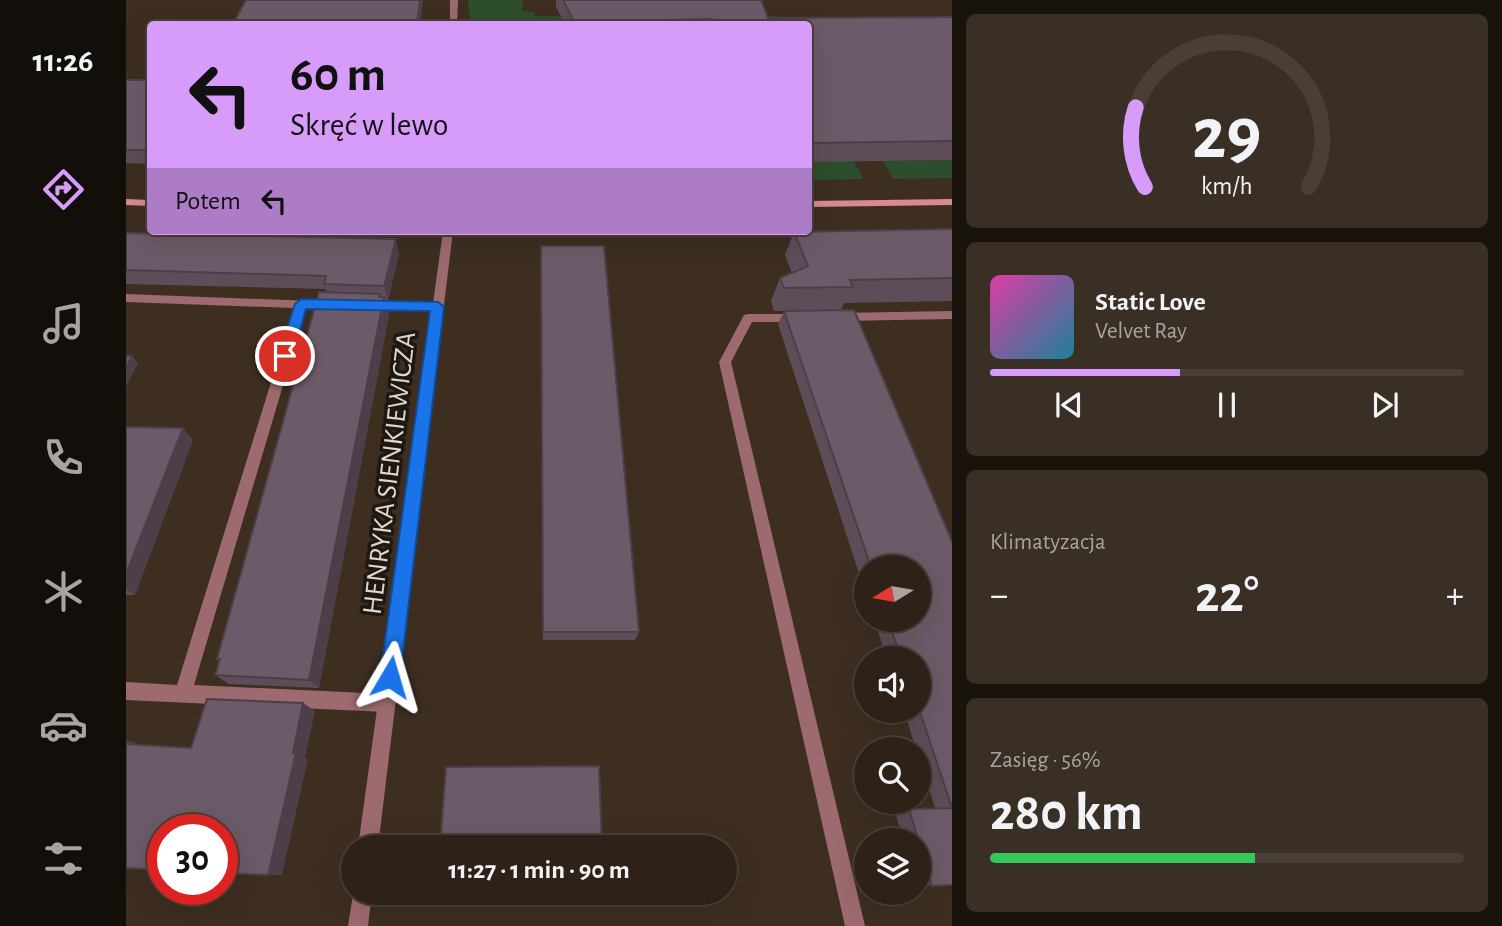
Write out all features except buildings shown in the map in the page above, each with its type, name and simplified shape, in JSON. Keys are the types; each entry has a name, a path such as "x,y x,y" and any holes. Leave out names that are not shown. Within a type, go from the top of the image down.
{"street":[{"path":"454,0 454,21"},
{"path":"126,202 147,203"},
{"path":"812,204 952,202"},
{"name":"HENRYKA SIENKIEWICZA","path":"370,835 447,235"},
{"path":"126,299 438,307"},
{"path":"183,692 301,304"},
{"path":"855,926 725,362 748,318 952,315"},
{"path":"126,691 387,703"},
{"path":"358,926 360,905"}],"green space":[{"path":"468,0 523,0 522,11 534,12 535,16 779,16 782,21 470,21"},
{"path":"952,160 952,178 893,179 883,161"},
{"path":"854,161 863,179 812,180 812,162"}],"route":[{"path":"285,356 301,304 438,307 390,677"}]}
